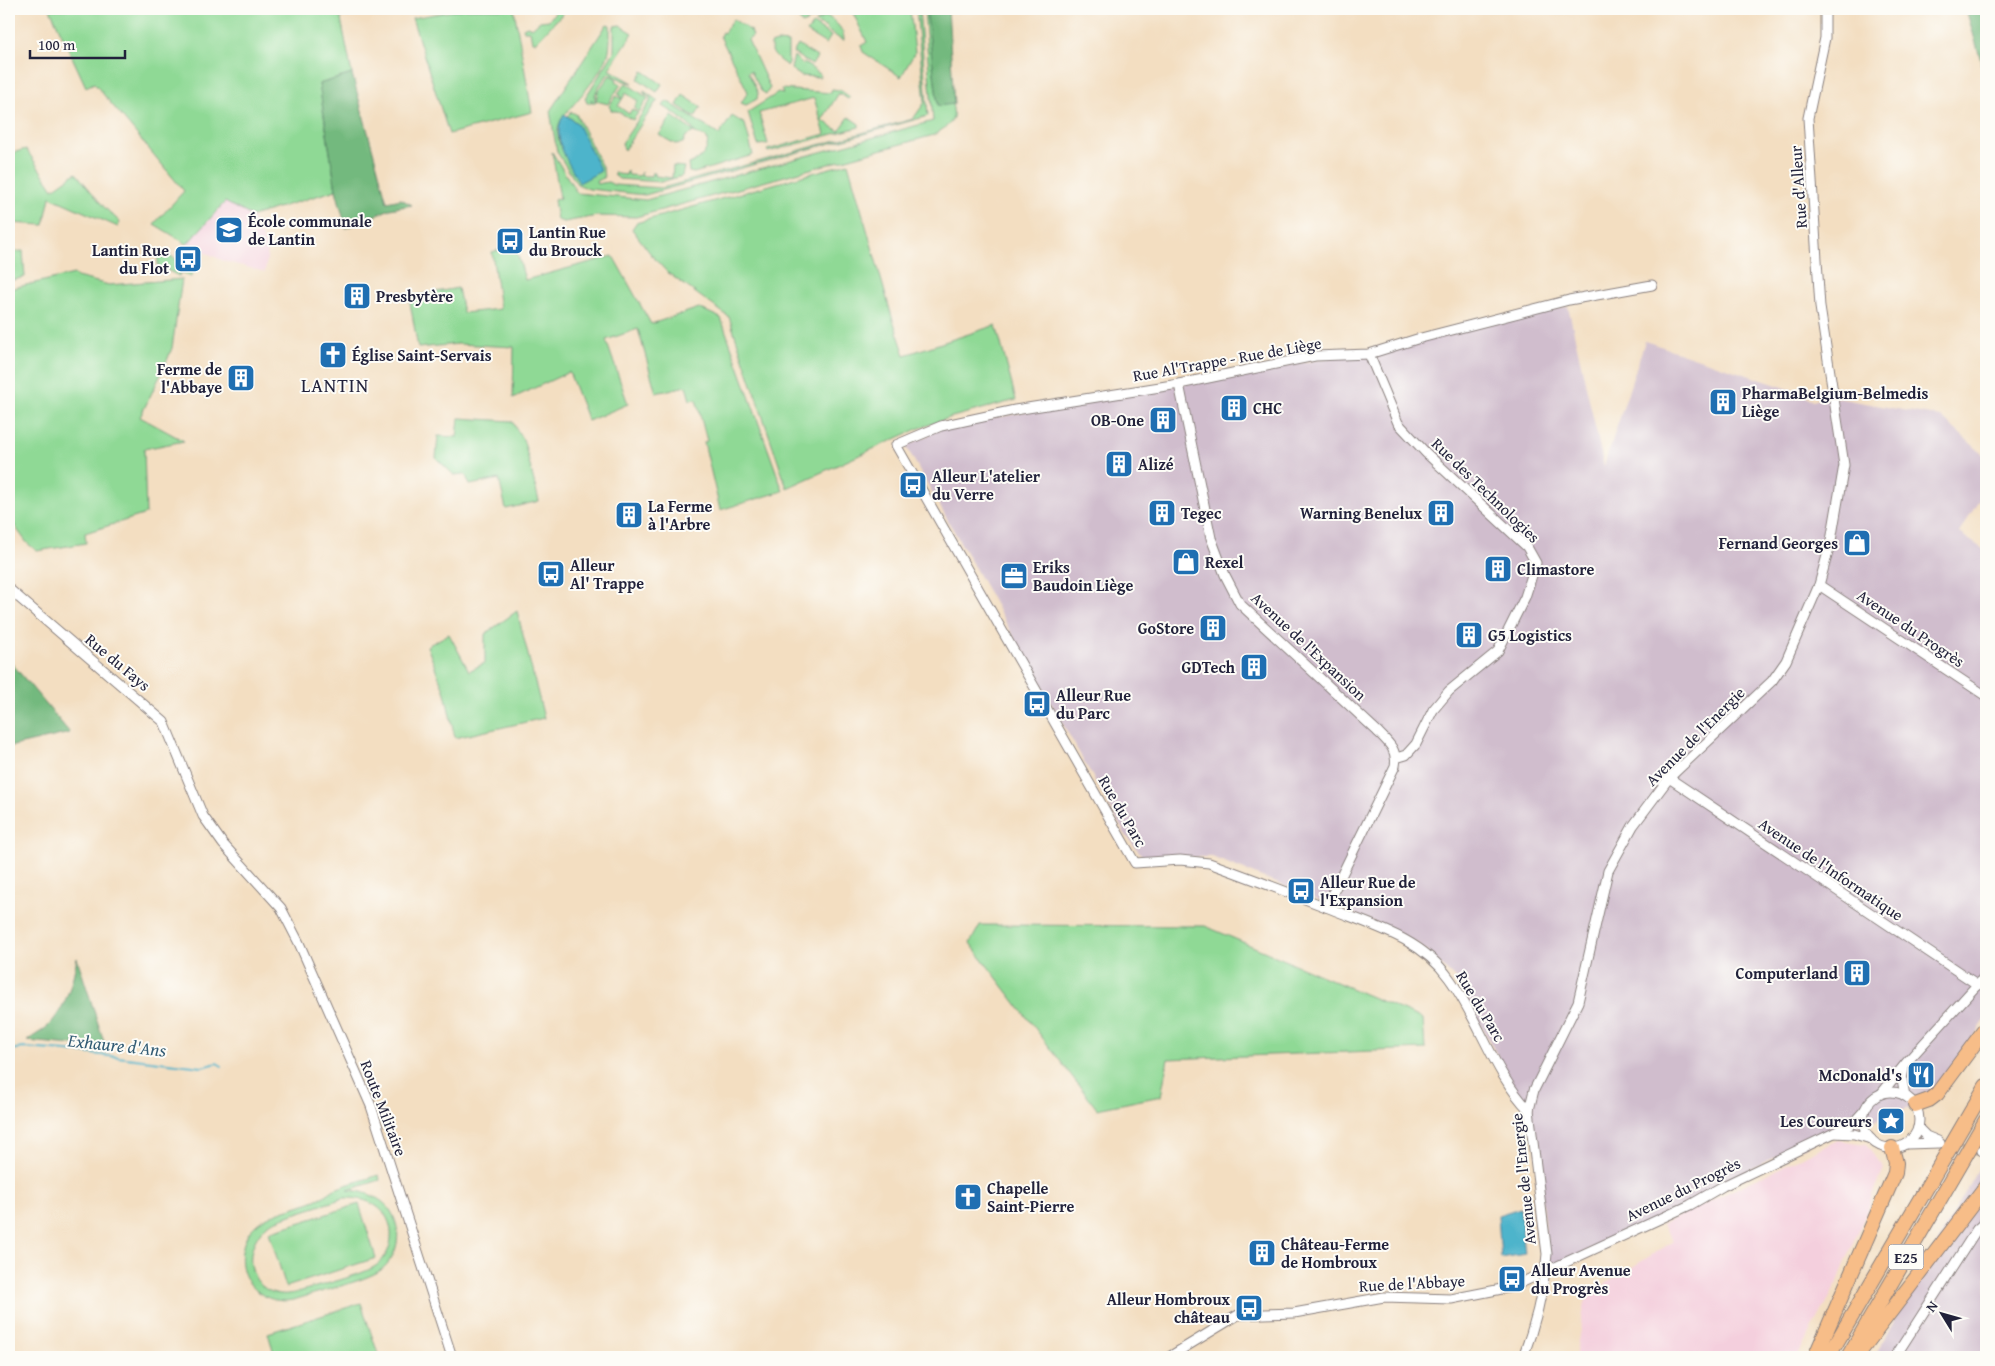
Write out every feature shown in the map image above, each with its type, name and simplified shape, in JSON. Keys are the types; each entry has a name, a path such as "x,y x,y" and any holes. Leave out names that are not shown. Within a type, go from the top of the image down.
{"highway":[{"path":"1910,1100 1929,1100 1937,1094 1986,1028"},
{"name":"E25","path":"1828,1357 1986,1086"},
{"name":"E25","path":"1848,1356 1986,1120"},
{"path":"1815,1357 1895,1173 1896,1163 1892,1148"},
{"path":"1848,1356 1862,1349 1986,1186"}],"street":[{"name":"Rue d'Alleur","path":"1825,9 1825,38 1808,118 1820,307 1828,365"},
{"name":"Rue Al'Trappe - Rue de Liège","path":"896,445 941,426 1016,410 1179,384 1315,356 1369,354 1417,339 1569,300 1652,285"},
{"name":"Rue des Technologies","path":"1369,354 1398,422 1426,453 1528,547 1536,563 1525,597 1498,651 1449,691 1433,710 1416,744 1406,755 1396,758"},
{"name":"Avenue de l'Energie","path":"1523,1357 1530,1338 1547,1254 1529,1110 1534,1090 1578,1002 1608,871 1633,826 1669,778 1772,682 1786,661 1818,584 1832,541 1844,465 1828,365"},
{"name":"Avenue de l'Expansion","path":"1179,384 1211,538 1225,575 1240,604 1377,731 1391,745 1396,758"},
{"name":"Rue du Parc","path":"896,445 1135,863 1180,860 1209,863 1399,936 1428,955 1448,976 1515,1096 1529,1110"},
{"name":"Avenue du Progrès","path":"1818,584 1986,696"},
{"name":"Rue du Fays","path":"9,589 164,722 208,823 222,844 259,884"},
{"path":"1326,907 1394,766 1396,758"},
{"name":"Avenue de l'Informatique","path":"1669,778 1978,985"},
{"name":"Route Militaire","path":"259,884 276,900 294,934 371,1106 452,1357"},
{"path":"1918,1128 1926,1136 1940,1143 1906,1144 1892,1148 1877,1144 1871,1139 1864,1126 1864,1111 1868,1104 1881,1094 1986,976"},
{"path":"1906,1064 1902,1079 1919,1120 1914,1137 1906,1144"},
{"path":"1881,1094 1897,1093 1910,1100"},
{"name":"Avenue du Progrès","path":"1545,1271 1690,1205 1723,1186 1834,1134 1853,1123 1864,1111"},
{"name":"Avenue du Progrès","path":"1834,1134 1854,1134 1871,1139"},
{"path":"1895,1357 1977,1229 1986,1221"},
{"name":"Rue de l'Abbaye","path":"1169,1357 1238,1315 1294,1313 1362,1299 1384,1297 1441,1299 1479,1294 1512,1287 1545,1271"}],"shaded area":[{"name":"École communale de Lantin","path":"225,202 252,216 268,250 265,272 224,261 187,244"},
{"path":"1568,306 1604,466 1645,341 1804,394 1813,401 1827,396 1941,417 1986,457 1986,489 1959,533 1986,551 1986,1019 1929,1100 1768,1160 1673,1213 1549,1268 1534,1130 1504,1068 1455,978 1418,944 1384,926 1212,857 1143,857 1125,834 906,446 944,427 1367,351"},
{"path":"1838,1140 1866,1144 1884,1168 1837,1284 1797,1357 1575,1357 1586,1296 1674,1241 1662,1224"},
{"path":"1986,1155 1986,1357 1874,1357"}],"green space":[{"path":"50,9 339,9 352,74 319,84 336,190 252,216 225,202 187,244 154,224 184,191 94,83 86,87"},
{"path":"464,9 514,9 532,112 449,134 412,18"},
{"path":"558,9 567,9 536,42 532,42 530,31 524,31 523,28 527,26 532,28 540,21 549,20"},
{"path":"796,9 816,9 823,14 802,24"},
{"path":"851,9 910,9 915,52 901,77 863,52 861,46 867,42"},
{"path":"916,9 919,9 928,116 645,195 589,189 577,184 557,152 550,111 607,24 610,25 610,38 606,60 590,85 562,118 558,130 560,145 577,123 567,116 571,112 576,114 603,169 604,178 596,181 597,184 608,182 614,185 662,188 913,119 925,102"},
{"path":"924,9 926,9 938,105 952,104 953,110 950,123 934,135 636,217 597,216 564,222 557,220 554,200 560,198 552,152 577,193 646,200 933,121"},
{"path":"926,9 948,9 954,104 938,106"},
{"path":"1966,9 1985,9 1986,78"},
{"path":"827,16 839,26 843,32 844,40 816,23 816,21"},
{"path":"733,19 751,31 753,36 748,40 770,88 766,94 761,91 751,71 748,72 758,93 757,99 746,105 741,103 748,92 720,36"},
{"path":"813,24 831,36 826,44 807,32"},
{"path":"620,25 633,33 609,69 633,83 624,81 609,73 597,90 595,102 593,103 591,99 592,103 587,103 585,98 614,52 614,26"},
{"path":"777,42 788,43 788,66 778,59 772,51 771,44"},
{"path":"798,45 817,57 812,65 793,53"},
{"path":"794,56 803,65 804,63 820,74 820,77 801,76 791,69"},
{"path":"643,71 662,84 657,92 638,79"},
{"path":"352,74 387,202 401,199 412,205 390,209 346,228 336,190 319,84"},
{"path":"610,75 621,84 608,104 596,101 598,91"},
{"path":"626,83 648,98 639,112 634,108 638,101 626,93 618,106 629,114 632,109 638,113 633,120 617,111 612,111 609,106 616,96 622,99 618,93"},
{"path":"781,89 831,93 832,89 840,90 850,97 848,99 839,93 822,120 839,131 849,117 859,124 859,127 768,152 767,150 825,134 814,98 759,113 768,144 758,145 748,112 778,93 783,94"},
{"path":"644,91 658,101 624,150 622,143 650,102 650,97"},
{"path":"683,95 701,107 695,117 677,105"},
{"path":"667,101 719,135 732,116 745,124 753,155 694,173 689,172 688,164 696,161 703,155 707,148 707,139 695,133 686,122 663,106"},
{"path":"672,116 694,132 686,136 683,143 675,144 659,135"},
{"path":"26,149 53,189 76,173 104,207 120,222 118,227 50,197 44,225 9,223 9,154"},
{"path":"848,163 892,317 905,355 996,325 1016,400 952,417 917,429 787,488 729,317 668,273 632,229 636,223"},
{"path":"673,166 684,167 682,176 661,182 619,179 613,174 615,172 626,175 627,171 629,175 639,176 641,172 641,176 651,176 652,173 655,173 655,176 672,178"},
{"path":"515,245 525,280 613,256 651,324 699,308 721,318 783,491 720,510 704,442 707,441 696,399 690,400 686,386 656,393 638,329 606,340 628,404 588,421 569,372 513,398 514,347 458,344 418,348 409,297 458,288 463,313 500,309 492,252"},
{"path":"158,250 194,268 191,277 181,272 179,276 158,266"},
{"path":"23,251 25,277 9,281 9,252"},
{"path":"74,274 77,277 109,285 182,279 172,348 140,417 184,441 144,449 146,514 85,533 86,543 37,551 27,543 9,518 9,289"},
{"path":"459,418 512,421 524,442 539,501 506,509 499,479 470,485 465,474 454,475 436,458 438,436 457,437"},
{"path":"517,611 544,718 455,738 445,693 427,646 449,634 469,671 485,663 485,634"},
{"path":"9,660 70,733 9,747"},
{"path":"980,925 1205,926 1423,1019 1425,1049 1168,1059 1161,1096 1097,1109 970,943"},
{"path":"77,958 106,1048 27,1041 54,1020 64,1004"},
{"path":"379,1175 380,1180 348,1190 374,1196 380,1200 389,1209 396,1222 398,1237 395,1251 381,1270 352,1282 287,1301 275,1300 264,1296 250,1284 243,1269 241,1255 246,1238 253,1227 274,1214 311,1202 340,1187","holes":["344,1198 360,1199 376,1206 383,1212 390,1226 391,1235 388,1251 383,1259 371,1269 298,1292 283,1294 271,1292 261,1285 254,1276 251,1264 252,1251 256,1238 266,1226 290,1215"]},
{"path":"359,1204 376,1258 286,1287 269,1232"},
{"path":"361,1303 379,1357 275,1357 268,1333"}],"water":[{"path":"564,114 577,123 601,171 579,183 566,158 560,141 560,123"},
{"path":"1520,1208 1525,1254 1501,1258 1498,1215"}],"waterway":[{"name":"Exhaure d'Ans","path":"9,1050 24,1048 67,1051 202,1067 217,1063 222,1066"}],"tunnel":[{"path":"1948,1144 1982,1150"}],"place":[{"name":"École communale de Lantin","path":"229,230"},
{"name":"Lantin Rue du Brouck","path":"510,241"},
{"name":"Lantin Rue du Flot","path":"188,259"},
{"name":"Presbytère","path":"357,296"},
{"name":"Église Saint-Servais","path":"333,355"},
{"name":"Ferme de l'Abbaye","path":"241,378"},
{"name":"PharmaBelgium-Belmedis Liège","path":"1723,402"},
{"name":"CHC","path":"1234,408"},
{"name":"OB-One","path":"1163,420"},
{"name":"Alizé","path":"1119,464"},
{"name":"Alleur L'atelier du Verre","path":"913,485"},
{"name":"Tegec","path":"1162,513"},
{"name":"Warning Benelux","path":"1441,513"},
{"name":"La Ferme à l'Arbre","path":"629,515"},
{"name":"Fernand Georges","path":"1857,543"},
{"name":"Rexel","path":"1186,562"},
{"name":"Climastore","path":"1498,569"},
{"name":"Alleur Al' Trappe","path":"551,574"},
{"name":"Eriks Baudoin Liège","path":"1014,576"},
{"name":"GoStore","path":"1213,628"},
{"name":"G5 Logistics","path":"1469,635"},
{"name":"GDTech","path":"1254,667"},
{"name":"Alleur Rue du Parc","path":"1037,704"},
{"name":"Alleur Rue de l'Expansion","path":"1301,891"},
{"name":"Computerland","path":"1857,973"},
{"name":"McDonald's","path":"1921,1075"},
{"name":"Les Coureurs","path":"1891,1121"},
{"name":"Chapelle Saint-Pierre","path":"968,1197"},
{"name":"Château-Ferme de Hombroux","path":"1262,1253"},
{"name":"Alleur Avenue du Progrès","path":"1512,1279"},
{"name":"Alleur Hombroux château","path":"1249,1308"}],"district":[{"name":"LANTIN","path":"335,385"}]}
